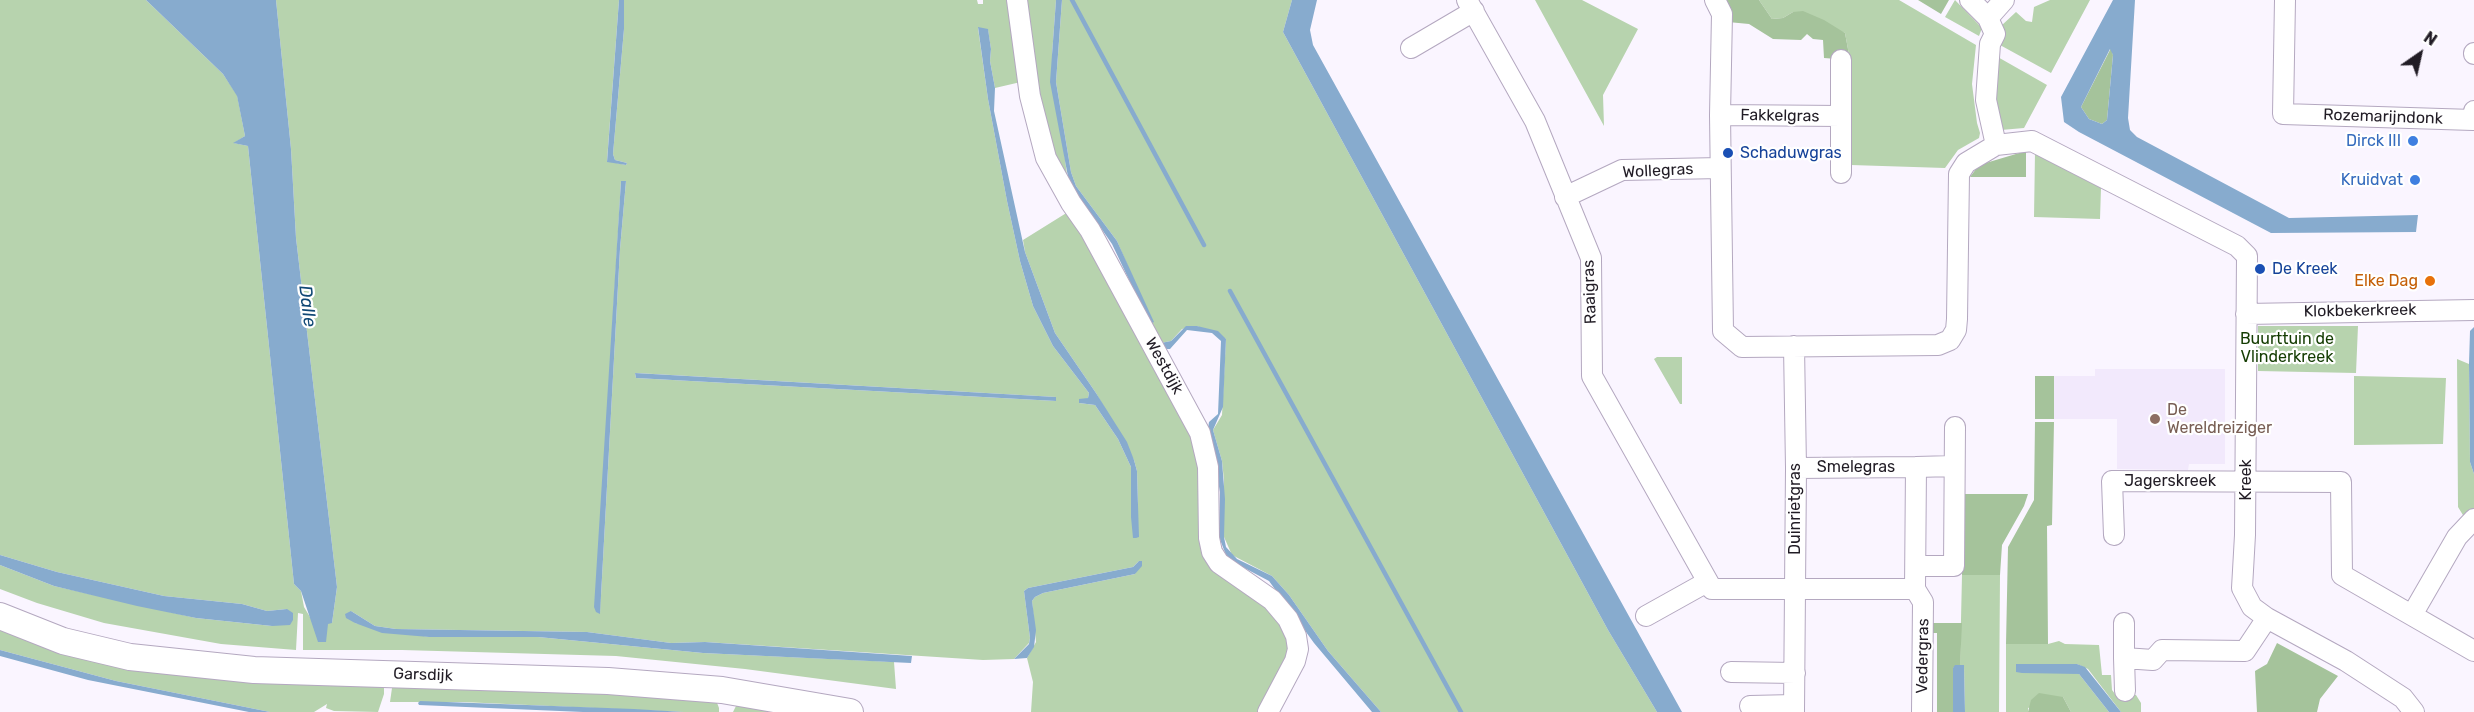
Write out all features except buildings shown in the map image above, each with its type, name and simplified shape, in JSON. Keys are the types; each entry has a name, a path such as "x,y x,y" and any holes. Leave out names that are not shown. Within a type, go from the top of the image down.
{"main road":[{"name":"Garsdijk","path":"0,616 63,640 130,657 254,670 608,681 688,687 722,690 850,712"}],"street":[{"name":"Westdijk","path":"1017,0 1030,96 1046,158 1071,203 1095,239 1200,433 1208,467 1209,538 1212,552 1220,563 1272,600 1288,619 1296,636 1298,649 1295,661 1268,712"},
{"path":"1715,0 1722,14 1719,115 1723,331 1742,346 1938,345 1950,340 1956,330 1957,319 1959,174 1966,163 1996,145 1986,100 1990,44 1995,34 1988,18 1970,0"},
{"path":"1988,18 2004,0"},
{"name":"Rozemarijndonk","path":"2285,0 2283,114 2473,120 2474,111"},
{"path":"1411,48 1471,5"},
{"name":"Raaigras","path":"1471,5 1534,121 1591,258 1592,376 1707,582"},
{"name":"Fakkelgras","path":"1841,60 1841,173"},
{"name":"Fakkelgras","path":"1719,115 1841,116"},
{"name":"Kreek","path":"1996,145 2032,141 2237,246 2247,256 2246,480 2242,588 2252,607 2267,618 2346,661 2403,698 2414,712"},
{"name":"Wollegras","path":"1565,197 1622,170 1720,168"},
{"name":"Klokbekerkreek","path":"2246,314 2474,310"},
{"name":"Duinrietgras","path":"1750,706 1794,708 1796,468 1794,346"},
{"path":"1917,566 1954,566 1955,428"},
{"path":"1916,467 1954,466"},
{"name":"Smelegras","path":"1796,468 1916,467"},
{"name":"Vedergras","path":"1916,467 1917,566 1915,589 1923,602 1922,712"},
{"path":"2246,480 2341,482 2342,575 2474,651"},
{"name":"Jagerskreek","path":"2114,535 2112,481 2246,480"},
{"path":"2412,615 2457,537 2474,519"},
{"path":"1647,616 1707,582 1712,589 1915,589"},
{"path":"2124,658 2153,660 2162,650 2245,651 2267,618"},
{"path":"2124,623 2125,691"},
{"path":"1731,672 1795,673"}],"shaded area":[{"name":"De Wereldreiziger","path":"2095,369 2225,369 2225,464 2189,464 2188,470 2117,469 2117,419 2054,419 2054,376 2095,376"}],"green space":[{"path":"0,0 146,0 223,74 237,95 245,136 234,143 248,146 294,584 301,591 304,607 313,622 319,642 328,623 332,623 337,587 296,238 291,149 276,0 619,0 607,161 626,165 627,163 615,160 613,154 624,29 624,0 977,0 978,4 983,4 983,0 1012,0 1025,81 995,88 988,30 978,28 988,99 1007,201 1020,261 1033,306 1053,346 1089,393 1088,398 1079,403 1095,405 1118,439 1131,467 1132,487 1138,505 1137,471 1134,460 1096,393 1055,333 1025,252 1023,240 1068,212 1173,400 1192,440 1200,465 1203,538 1266,600 1294,647 1263,712 1031,712 1033,682 1027,658 1036,642 1032,601 1043,593 1135,574 1139,561 1133,567 1028,588 1024,591 1030,638 1029,643 1014,659 983,660 705,642 671,643 587,632 396,629 375,626 351,611 355,623 429,637 538,637 703,653 894,662 896,689 745,669 616,656 402,650 303,650 303,614 298,613 296,650 221,644 104,623 37,603 0,589 0,565 54,586 196,618 272,626 287,609 267,611 242,604 164,596 57,572 0,555","holes":["621,181 626,181 620,249 600,614 605,452","635,373 1056,397 1056,401 636,378"]},
{"path":"1020,0 1056,0 1052,55 1067,175 1059,176 1049,155"},
{"path":"1062,0 1292,0 1283,32 1608,630 1657,712 1381,712 1328,651 1289,595 1272,576 1232,555 1224,537 1224,480 1222,461 1213,430 1222,415 1226,339 1197,326 1182,329 1171,341 1161,343 1117,241 1076,186 1071,172 1056,82"},
{"path":"1535,0 1582,0 1638,29 1603,95 1604,126"},
{"path":"1725,0 1759,0 1772,19 1803,11 1824,20 1845,33 1850,60 1824,58 1823,40 1813,39 1807,34 1801,40 1773,39 1749,24 1728,22"},
{"path":"1759,0 1899,0 1976,45 1972,84 1979,138 1958,150 1945,168 1851,165 1850,60 1845,33 1793,12 1783,18 1772,19"},
{"path":"1918,0 1949,0 1941,14"},
{"path":"1955,0 1982,28 1979,36 1945,17"},
{"path":"2050,0 2090,0 2051,73 2000,45 2001,26 2016,12 2026,21 2032,22 2034,7"},
{"path":"2111,48 2113,55 2107,120 2102,124 2089,119 2081,107"},
{"path":"1996,56 2047,85 2024,128 2001,130 1992,108"},
{"path":"2026,151 2026,177 1970,177 1979,165"},
{"path":"2035,153 2101,188 2100,219 2034,217"},
{"name":"Buurttuin de Vlinderkreek","path":"2258,326 2358,326 2356,373 2258,371"},
{"path":"1682,357 1682,404 1654,359"},
{"path":"2457,359 2469,364 2470,462 2474,474 2474,513 2466,520 2458,507"},
{"path":"2035,376 2054,376 2054,419 2035,419"},
{"path":"2354,376 2446,378 2443,444 2354,445"},
{"path":"2035,422 2054,422 2052,525 2047,526 2048,644 2006,644 2008,547 2034,500"},
{"path":"1962,494 2028,494 2024,506 2002,545 2000,575 1962,575"},
{"path":"1962,575 2000,575 1999,712 1965,712 1964,666 1960,665"},
{"path":"1925,623 1962,623 1960,665 1953,668 1953,712 1937,712 1937,633 1925,633"},
{"path":"0,624 384,685 384,694 378,712 334,711 326,708 327,704 314,712 270,712 116,681 0,650"},
{"path":"2059,641 2065,644 2099,645 2102,675 2111,675 2112,690 2115,694 2136,695 2141,703 2141,712 2121,712 2088,669 2077,664 2017,664 2079,674 2109,712 2071,712 2063,697 2028,708 2028,712 2006,712 2006,644 2048,644"},
{"path":"2277,643 2338,676 2320,699 2317,712 2257,712 2255,671 2267,664"},
{"path":"402,681 716,700 719,712 462,702 390,702 392,688 395,683"},
{"path":"2039,693 2063,697 2071,712 2028,712 2031,700"},
{"path":"737,704 805,712 733,712"}],"water":[{"path":"146,0 276,0 291,149 296,238 337,587 332,623 328,624 326,642 318,642 301,591 294,584 248,146 233,143 245,136 237,96 223,74"},
{"path":"619,0 624,0 624,29 613,154 615,160 627,163 626,165 607,162"},
{"path":"1056,0 1062,0 1056,82 1071,172 1076,186 1117,241 1154,322 1150,324 1112,244 1069,182 1050,82"},
{"path":"1292,0 1317,0 1310,30 1313,45 1682,712 1657,712 1608,630 1283,32"},
{"path":"2113,0 2135,0 2128,118 2130,130 2137,137 2289,218 2418,215 2416,232 2271,233 2079,132 2064,122 2061,97","holes":["2110,49 2113,55 2107,120 2102,124 2089,119 2081,107"]},
{"path":"978,27 988,29 995,88 994,111 1025,252 1055,333 1127,442 1134,460 1137,471 1139,537 1136,538 1133,538 1131,517 1131,467 1118,439 1095,405 1079,403 1079,399 1088,398 1089,393 1053,346 1033,306 1020,261 1007,201 988,99"},
{"path":"621,181 626,181 620,249 600,614 594,607"},
{"path":"1186,326 1218,331 1226,339 1223,407 1213,430 1222,461 1226,547 1237,559 1272,576 1289,595 1328,651 1381,712 1372,712 1314,643 1269,581 1235,563 1226,555 1219,537 1220,492 1208,428 1209,422 1218,414 1221,341 1212,333 1187,330 1170,349 1165,349 1161,343 1171,341"},
{"path":"2474,327 2474,474 2470,462 2469,364 2470,331"},
{"path":"635,373 1056,397 1056,401 636,378"},
{"path":"0,555 57,572 164,596 242,604 267,611 287,609 293,613 293,620 290,625 272,626 196,618 137,606 54,586 0,565"},
{"path":"1142,561 1142,566 1135,574 1043,593 1035,597 1032,601 1036,630 1034,647 1027,658 1014,659 1029,644 1030,638 1024,591 1028,588 1133,567"},
{"path":"351,611 375,626 396,629 587,632 671,643 705,642 912,656 911,663 703,653 538,637 429,637 382,633 346,618 345,614"},
{"path":"0,650 116,681 270,712 249,712 88,680 0,656"},
{"path":"2016,664 2077,664 2085,667 2121,712 2109,712 2079,674 2022,673 2016,672"},
{"path":"1955,665 1964,665 1965,712 1953,712 1953,668"},
{"path":"420,701 684,712 583,712 419,705"}],"waterway":[{"path":"1072,0 1204,245"},
{"path":"1230,291 1461,712"}],"place":[{"name":"Dirck III","path":"2413,141"},
{"name":"Schaduwgras","path":"1728,153"},
{"name":"Kruidvat","path":"2415,180"},
{"name":"De Kreek","path":"2260,269"},
{"name":"Elke Dag","path":"2430,281"},
{"name":"De Wereldreiziger","path":"2155,419"}],"water label":[{"name":"Dalle","path":"307,306"}]}
